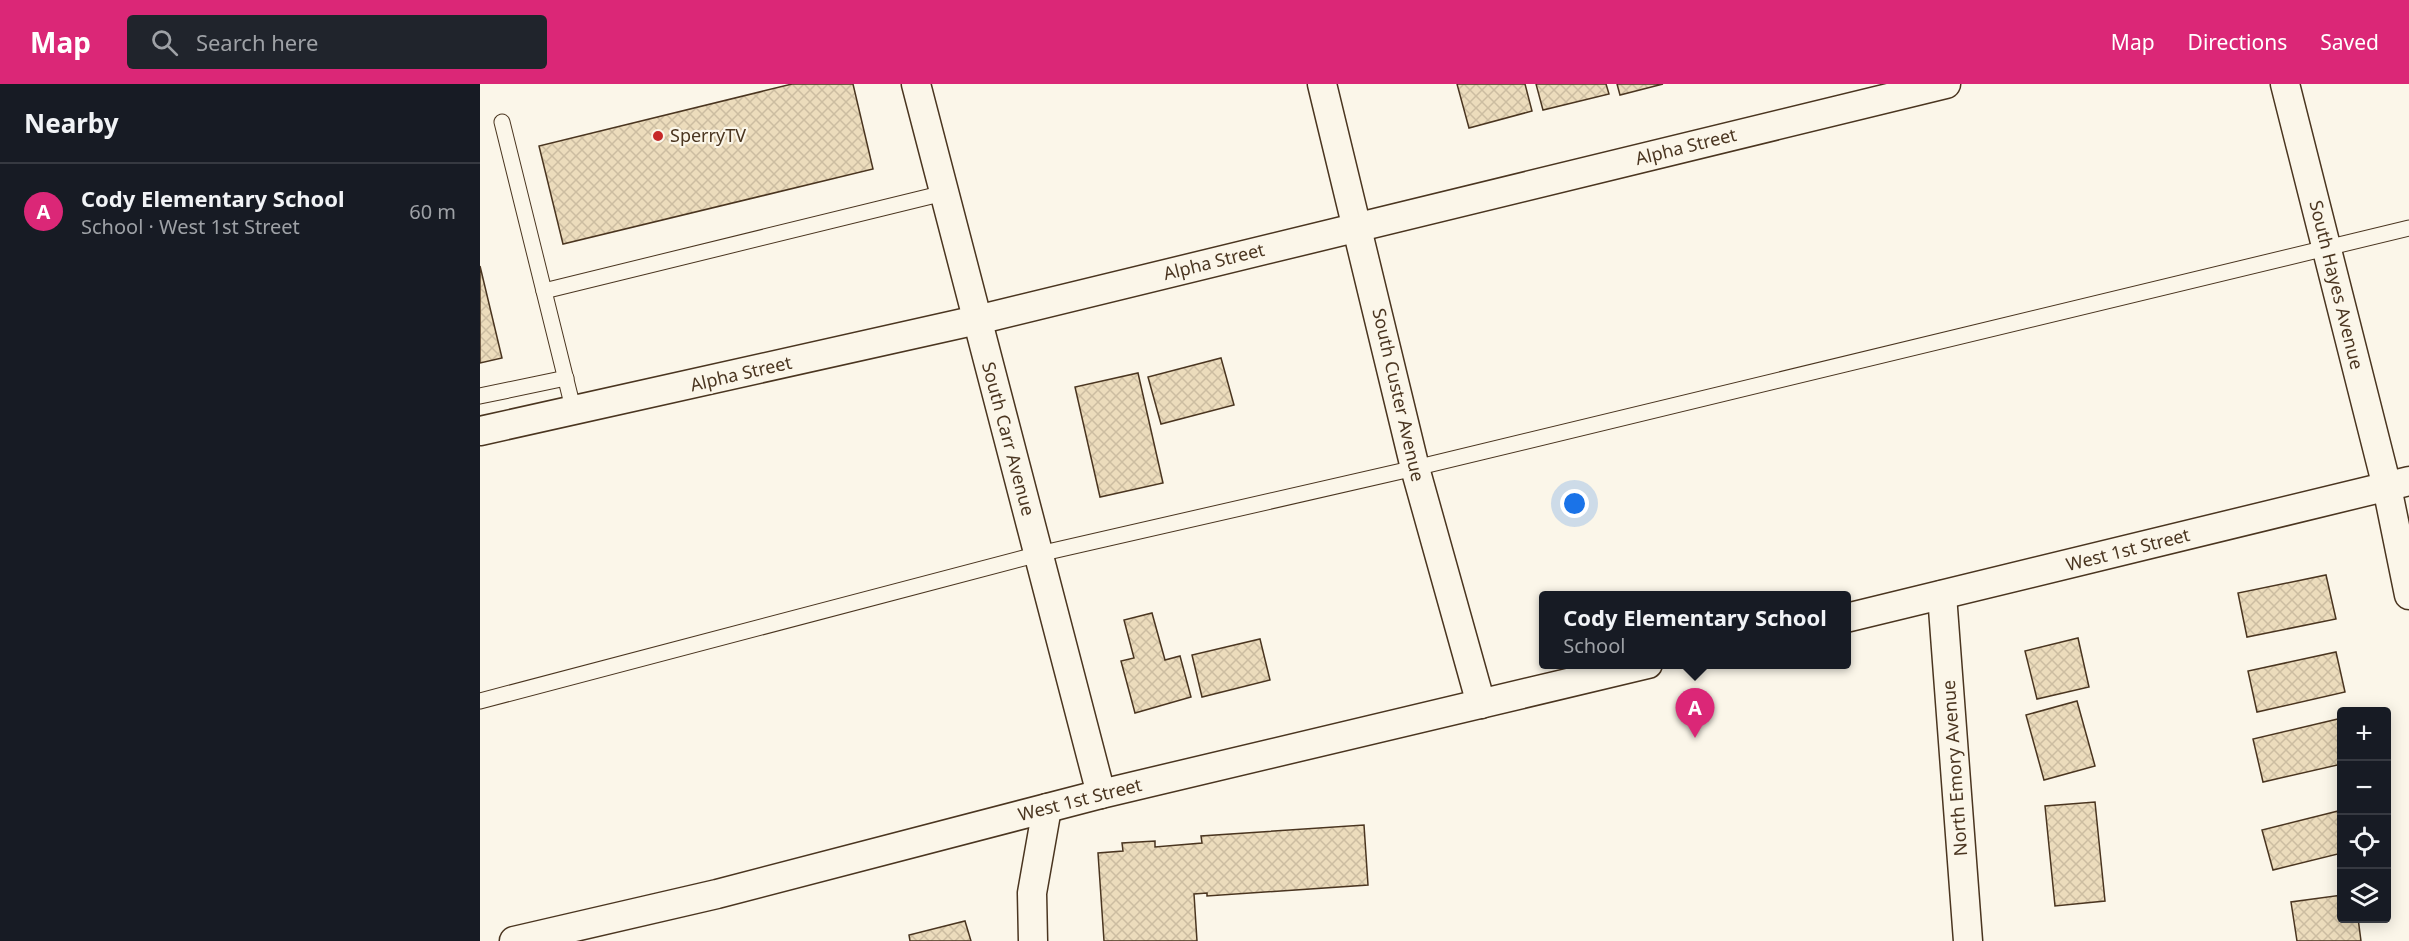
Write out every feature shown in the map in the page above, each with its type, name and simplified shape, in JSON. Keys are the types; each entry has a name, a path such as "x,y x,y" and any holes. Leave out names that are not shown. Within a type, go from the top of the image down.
{"street":[{"name":"South Carr Avenue","path":"916,84 1101,794"},
{"name":"South Custer Avenue","path":"1322,84 1359,227 1415,468 1481,704"},
{"name":"Alpha Street","path":"480,431 574,412 977,320 1946,84"},
{"name":"South Hayes Avenue","path":"2285,84 2326,248 2398,484 2409,595"},
{"name":"West 1st Street","path":"1851,617 2398,484"},
{"name":"North Emory Avenue","path":"1941,595 1968,941"},
{"name":"West 1st Street","path":"514,941 717,894 1101,794 1627,669"},
{"path":"1033,941 1032,893 1047,808"}],"lane":[{"path":"502,122 574,412"},
{"path":"544,291 944,193"},
{"path":"480,701 1039,554 1415,468 2409,228"},
{"path":"480,396 566,378"}],"building":[{"path":"792,84 853,84 873,169 563,244 539,146"},
{"path":"1457,84 1525,84 1532,111 1469,128"},
{"path":"1536,84 1606,84 1609,94 1543,110"},
{"path":"1617,84 1663,84 1620,95"},
{"path":"480,266 502,358 480,363"},
{"path":"1221,358 1234,405 1161,424 1148,377"},
{"path":"1138,373 1163,483 1100,497 1075,387"},
{"path":"2326,575 2336,619 2247,637 2238,593"},
{"path":"1152,613 1165,660 1180,656 1191,697 1135,713 1121,661 1134,658 1124,620"},
{"path":"2078,638 2089,687 2037,699 2025,651"},
{"path":"1260,639 1270,680 1202,697 1192,655"},
{"path":"2336,652 2345,692 2257,712 2248,671"},
{"path":"2077,701 2095,766 2044,780 2026,715"},
{"path":"2337,719 2337,765 2263,782 2253,739"},
{"path":"2095,802 2105,901 2055,906 2045,806"},
{"path":"2337,811 2337,854 2273,870 2262,830"},
{"path":"1364,825 1368,885 1207,896 1207,893 1194,894 1197,941 1104,941 1098,853 1123,851 1122,843 1155,841 1155,847 1202,843 1201,836"},
{"path":"2337,896 2337,923 2359,923 2361,941 2297,941 2291,902"},
{"path":"965,921 971,941 910,941 909,935"}],"place":[{"name":"SperryTV","path":"658,136"},
{"name":"Cody Elementary School","path":"1695,738"}]}
